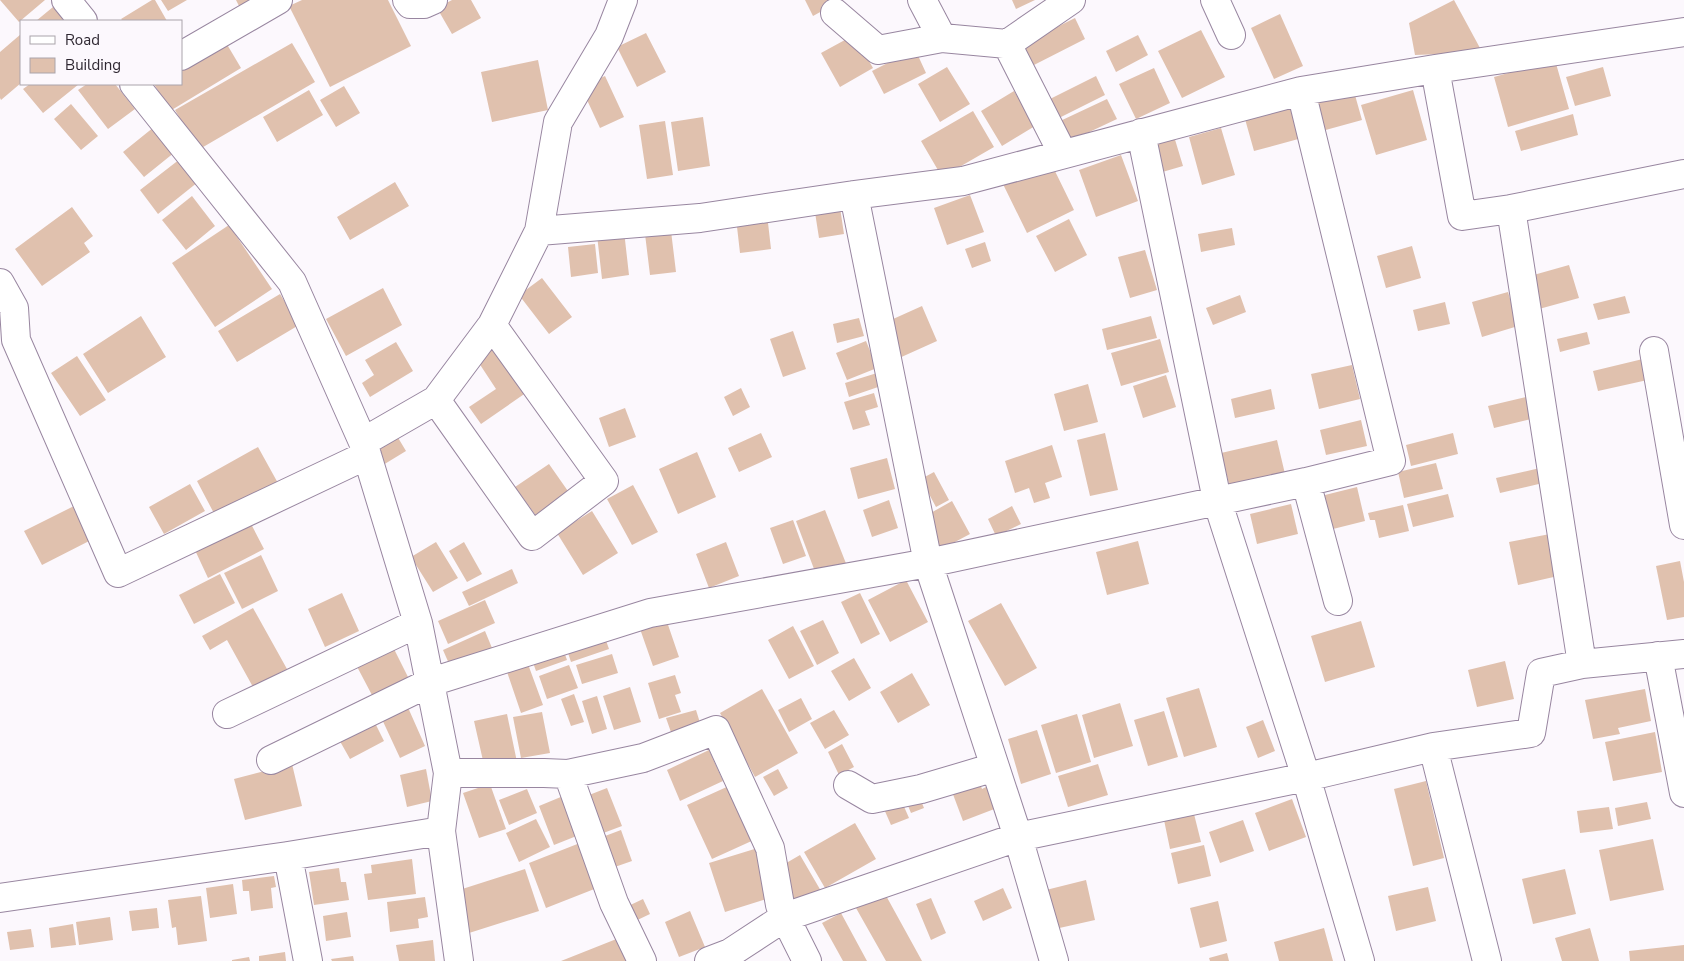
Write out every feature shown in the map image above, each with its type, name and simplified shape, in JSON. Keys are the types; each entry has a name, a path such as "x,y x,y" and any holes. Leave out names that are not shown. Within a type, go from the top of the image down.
{"street":[{"path":"66,0 82,20"},
{"path":"182,55 278,0"},
{"path":"407,0 410,4 424,4 433,0"},
{"path":"0,283 14,308 16,340 118,574 365,448 436,400 492,325 539,231 558,122 609,36 623,0"},
{"path":"922,0 942,38"},
{"path":"835,13 878,50 942,38 1007,44 1071,0"},
{"path":"1215,0 1231,35"},
{"path":"539,231 700,218 963,181 1301,91 1684,32"},
{"path":"1007,44 1063,154"},
{"path":"1435,69 1462,216 1511,209 1684,174"},
{"path":"135,85 292,282 365,448 418,623 448,773 441,831 459,961"},
{"path":"271,760 431,682 650,613 928,563 1306,482 1391,461 1301,91"},
{"path":"1141,133 1217,500 1306,777 1360,961"},
{"path":"854,195 928,563 1018,836 1054,961"},
{"path":"1511,209 1582,664"},
{"path":"436,400 532,536 604,481 492,325"},
{"path":"1654,351 1684,525"},
{"path":"1306,482 1338,601"},
{"path":"227,714 418,623"},
{"path":"724,958 784,917 1018,836 1306,777 1433,747 1531,733 1541,673 1582,664 1671,655 1684,793"},
{"path":"448,773 568,774 643,758 716,730 770,848 780,905 784,917 807,961"},
{"path":"1433,747 1487,961"},
{"path":"848,784 872,799 921,789 995,767"},
{"path":"568,774 614,903 642,961"},
{"path":"0,898 288,856 441,831"},
{"path":"288,856 308,961"}],"building":[{"path":"0,0 45,0 20,20 19,22"},
{"path":"155,0 166,20 122,20"},
{"path":"161,0 187,0 168,11"},
{"path":"236,0 254,0 240,8"},
{"path":"302,0 388,0 411,46 330,87 289,6"},
{"path":"452,0 471,0 481,18 452,34 437,8"},
{"path":"805,0 842,0 813,16"},
{"path":"1012,0 1035,0 1016,9"},
{"path":"1454,0 1480,48 1469,53 1415,55 1409,23"},
{"path":"53,7 64,20 37,20"},
{"path":"1280,14 1303,66 1274,79 1251,28"},
{"path":"1075,18 1085,39 1032,66 1021,45"},
{"path":"1201,30 1225,77 1182,98 1158,51"},
{"path":"646,33 666,72 637,87 617,47"},
{"path":"20,35 20,84 1,100 0,98 0,52"},
{"path":"854,35 873,68 840,87 821,53"},
{"path":"1138,35 1148,55 1116,72 1106,51"},
{"path":"222,36 241,68 170,111 155,85 182,85 182,60"},
{"path":"292,43 315,82 198,150 175,110"},
{"path":"915,49 926,73 884,94 872,71"},
{"path":"538,60 548,110 492,122 481,72"},
{"path":"1555,60 1569,109 1508,127 1494,77"},
{"path":"947,67 970,104 940,122 918,84"},
{"path":"1603,67 1611,96 1575,106 1566,77"},
{"path":"1154,68 1170,103 1136,119 1119,84"},
{"path":"605,76 624,117 600,128 581,87"},
{"path":"1096,76 1105,95 1055,120 1046,101"},
{"path":"29,85 78,85 43,113 23,89"},
{"path":"86,85 116,85 135,109 108,129 78,90"},
{"path":"344,86 360,113 336,127 320,100"},
{"path":"1353,88 1362,120 1322,131 1314,100"},
{"path":"309,90 323,115 277,142 263,117"},
{"path":"1413,90 1427,140 1376,155 1361,105"},
{"path":"1014,91 1035,126 1002,146 981,111"},
{"path":"1107,99 1117,119 1068,142 1058,122"},
{"path":"71,104 98,136 81,150 54,119"},
{"path":"1292,105 1302,138 1254,151 1245,119"},
{"path":"973,111 994,147 942,177 921,141"},
{"path":"1573,114 1578,135 1521,151 1515,131"},
{"path":"703,117 710,166 678,171 671,122"},
{"path":"665,121 673,175 647,179 639,125"},
{"path":"154,127 175,152 144,177 123,152"},
{"path":"1221,128 1235,175 1202,185 1189,137"},
{"path":"1173,133 1183,166 1159,173 1150,140"},
{"path":"1121,155 1138,201 1096,217 1079,170"},
{"path":"180,159 198,182 158,214 140,190"},
{"path":"1052,165 1074,210 1027,233 1001,180"},
{"path":"395,182 409,206 350,240 337,217"},
{"path":"970,195 984,232 947,245 934,208"},
{"path":"192,196 215,226 186,250 162,220"},
{"path":"839,201 844,234 819,238 814,206"},
{"path":"72,207 93,236 84,243 90,252 42,286 15,249"},
{"path":"767,214 771,249 740,253 736,218"},
{"path":"1069,219 1087,255 1055,272 1036,236"},
{"path":"229,225 272,289 215,327 172,263"},
{"path":"1232,228 1235,245 1201,252 1198,234"},
{"path":"624,231 629,275 602,279 597,235"},
{"path":"671,231 676,272 650,275 645,234"},
{"path":"985,242 991,261 972,268 965,249"},
{"path":"595,244 598,273 571,277 568,247"},
{"path":"1412,246 1421,278 1386,288 1377,256"},
{"path":"1145,250 1157,290 1130,298 1118,257"},
{"path":"1569,265 1579,298 1539,309 1530,276"},
{"path":"542,278 572,317 549,334 519,295"},
{"path":"383,288 402,325 346,356 326,319"},
{"path":"1508,292 1518,326 1482,337 1472,302"},
{"path":"280,294 299,325 237,362 218,331"},
{"path":"1240,295 1246,312 1213,325 1206,308"},
{"path":"1625,296 1630,313 1598,320 1593,304"},
{"path":"1445,302 1450,324 1418,331 1413,310"},
{"path":"922,306 937,341 897,359 882,324"},
{"path":"141,316 166,357 108,393 83,354"},
{"path":"1151,316 1157,338 1107,350 1102,329"},
{"path":"859,318 864,336 837,343 833,324"},
{"path":"793,331 806,369 783,377 770,339"},
{"path":"1587,332 1590,344 1560,352 1557,339"},
{"path":"1160,339 1169,372 1121,386 1111,353"},
{"path":"866,341 877,368 847,380 836,353"},
{"path":"396,342 413,371 370,397 362,383 374,375 365,360"},
{"path":"499,345 530,390 481,424 469,407 496,389 477,360"},
{"path":"77,356 106,400 80,416 51,373"},
{"path":"1647,358 1652,379 1598,391 1593,371"},
{"path":"1352,365 1360,399 1319,409 1311,374"},
{"path":"877,373 881,386 849,397 845,383"},
{"path":"1166,375 1176,407 1143,418 1133,386"},
{"path":"1088,384 1098,422 1064,431 1054,394"},
{"path":"741,388 750,407 733,416 724,397"},
{"path":"1271,389 1275,409 1235,418 1231,399"},
{"path":"874,393 878,407 865,411 870,425 853,430 844,402"},
{"path":"1530,396 1535,418 1494,428 1488,406"},
{"path":"625,408 636,437 609,447 599,418"},
{"path":"1361,420 1367,446 1326,455 1320,430"},
{"path":"394,431 406,451 383,465 370,446"},
{"path":"761,433 772,457 739,472 728,448"},
{"path":"1105,433 1118,490 1090,496 1077,440"},
{"path":"1453,433 1458,454 1411,466 1406,445"},
{"path":"1277,440 1285,474 1230,488 1221,453"},
{"path":"1052,445 1062,477 1045,483 1050,498 1034,503 1029,488 1015,493 1005,461"},
{"path":"258,447 279,485 217,519 197,481"},
{"path":"697,452 716,497 678,514 659,469"},
{"path":"887,458 895,489 858,499 850,468"},
{"path":"1436,463 1443,489 1404,498 1398,472"},
{"path":"549,464 570,494 537,517 515,487"},
{"path":"1540,468 1543,483 1500,493 1496,478"},
{"path":"934,472 949,500 936,507 921,479"},
{"path":"190,484 205,511 164,534 149,507"},
{"path":"633,485 658,532 632,545 607,499"},
{"path":"1357,487 1365,521 1329,530 1321,496"},
{"path":"1448,494 1454,517 1413,527 1407,504"},
{"path":"889,500 898,528 872,537 863,510"},
{"path":"952,501 970,534 938,551 920,519"},
{"path":"80,503 97,537 42,565 24,531"},
{"path":"1291,504 1298,534 1257,544 1250,514"},
{"path":"1403,505 1409,531 1379,538 1375,520 1370,520 1368,513"},
{"path":"1012,506 1021,524 996,536 988,519"},
{"path":"825,510 847,566 817,577 796,521"},
{"path":"592,511 618,553 583,575 557,533"},
{"path":"249,520 264,549 208,578 194,548"},
{"path":"793,520 806,556 783,564 770,528"},
{"path":"1550,534 1558,576 1518,585 1509,542"},
{"path":"1138,541 1149,584 1107,595 1096,552"},
{"path":"436,542 458,578 433,592 411,557"},
{"path":"464,542 482,574 467,582 449,551"},
{"path":"726,542 739,576 709,588 696,554"},
{"path":"261,555 278,591 242,609 224,573"},
{"path":"1680,561 1684,582 1684,617 1667,620 1656,566"},
{"path":"512,569 518,583 469,606 462,592"},
{"path":"220,574 235,603 194,624 179,595"},
{"path":"906,580 928,622 890,642 868,600"},
{"path":"342,593 359,631 325,647 308,609"},
{"path":"860,593 880,634 861,644 841,602"},
{"path":"485,600 495,623 448,644 438,621"},
{"path":"1001,603 1037,668 1005,686 968,621"},
{"path":"253,608 287,669 253,687 227,640 210,650 202,636"},
{"path":"665,616 679,657 653,666 639,626"},
{"path":"823,620 839,653 817,665 800,631"},
{"path":"1361,621 1375,667 1325,682 1311,636"},
{"path":"793,626 814,666 789,679 768,640"},
{"path":"602,629 609,649 571,662 564,641"},
{"path":"485,631 492,648 450,666 443,650"},
{"path":"390,641 409,679 373,697 353,659"},
{"path":"561,643 567,660 536,671 530,654"},
{"path":"612,654 618,673 582,684 576,665"},
{"path":"525,656 543,705 521,713 504,663"},
{"path":"854,658 871,688 849,701 831,671"},
{"path":"1505,661 1514,699 1477,707 1468,670"},
{"path":"569,665 578,688 547,699 539,676"},
{"path":"912,673 930,705 898,723 880,692"},
{"path":"675,675 681,693 675,695 681,712 659,719 648,683"},
{"path":"630,687 641,722 614,730 603,696"},
{"path":"1199,688 1217,747 1184,757 1166,698"},
{"path":"762,689 798,753 755,777 720,713"},
{"path":"1645,689 1651,721 1618,728 1620,734 1593,739 1585,700"},
{"path":"574,694 584,722 571,726 561,699"},
{"path":"597,696 607,729 592,734 582,701"},
{"path":"801,698 812,719 789,732 778,710"},
{"path":"406,703 425,746 400,758 380,715"},
{"path":"1120,703 1133,746 1094,758 1082,715"},
{"path":"696,710 701,726 672,735 666,718"},
{"path":"834,710 849,735 825,749 810,723"},
{"path":"1164,711 1178,757 1148,766 1134,720"},
{"path":"542,712 550,753 521,758 513,717"},
{"path":"507,714 517,762 484,765 474,721"},
{"path":"1077,714 1091,762 1056,773 1041,725"},
{"path":"372,717 384,741 350,759 337,736"},
{"path":"1263,720 1275,751 1258,758 1246,727"},
{"path":"1037,730 1051,774 1021,784 1008,739"},
{"path":"1655,732 1662,772 1613,781 1605,742"},
{"path":"842,744 854,767 839,775 828,752"},
{"path":"709,750 723,781 680,801 667,770"},
{"path":"292,764 302,806 245,820 234,779"},
{"path":"1098,764 1108,795 1068,807 1058,776"},
{"path":"426,769 432,801 407,807 400,775"},
{"path":"778,769 788,788 774,796 763,777"},
{"path":"978,778 982,789 988,786 997,808 963,821 951,789"},
{"path":"1426,781 1444,858 1413,866 1394,789"},
{"path":"490,784 506,829 479,838 463,793"},
{"path":"731,785 756,839 712,859 687,805"},
{"path":"607,788 622,826 598,835 584,797"},
{"path":"527,789 537,813 509,825 499,800"},
{"path":"568,794 584,833 554,845 539,806"},
{"path":"919,796 924,808 911,813 906,801"},
{"path":"1292,799 1306,837 1269,851 1255,813"},
{"path":"902,802 909,818 891,825 884,809"},
{"path":"1647,802 1651,819 1618,826 1615,808"},
{"path":"1609,807 1613,829 1580,833 1577,811"},
{"path":"1194,814 1201,842 1170,849 1164,820"},
{"path":"536,819 550,847 519,862 506,833"},
{"path":"1243,820 1254,851 1220,863 1209,832"},
{"path":"855,823 876,859 825,888 804,852"},
{"path":"621,830 632,861 609,869 597,839"},
{"path":"1653,839 1664,890 1610,901 1599,850"},
{"path":"585,841 602,886 546,908 529,863"},
{"path":"1204,845 1211,876 1178,884 1171,853"},
{"path":"761,847 776,896 725,912 709,863"},
{"path":"800,855 821,891 798,906 776,869"},
{"path":"412,859 416,894 368,900 364,874 372,873 371,865"},
{"path":"339,868 341,882 346,882 349,900 314,905 309,872"},
{"path":"525,869 539,911 469,933 456,891"},
{"path":"1565,869 1576,914 1533,924 1522,879"},
{"path":"274,876 276,887 271,888 273,908 251,911 249,891 243,891 242,880"},
{"path":"1086,880 1095,920 1055,929 1046,890"},
{"path":"233,884 237,914 210,918 206,888"},
{"path":"1428,887 1436,921 1396,931 1388,896"},
{"path":"1003,888 1012,908 983,921 974,901"},
{"path":"884,892 922,961 886,961 856,908"},
{"path":"201,896 207,941 178,945 176,927 172,928 168,900"},
{"path":"425,897 428,917 418,919 419,928 390,932 387,902"},
{"path":"931,898 946,933 931,940 916,904"},
{"path":"643,899 650,914 629,924 622,909"},
{"path":"1218,901 1227,941 1200,948 1190,908"},
{"path":"157,908 159,928 132,931 129,911"},
{"path":"690,911 705,947 679,957 665,922"},
{"path":"347,912 351,937 326,941 323,916"},
{"path":"841,913 867,961 843,961 822,923"},
{"path":"110,917 113,940 79,945 76,922"},
{"path":"73,924 76,945 51,948 49,928"},
{"path":"1324,928 1333,961 1279,961 1274,942"},
{"path":"1590,928 1599,961 1562,961 1555,938"},
{"path":"31,929 34,947 10,950 7,932"},
{"path":"624,936 634,961 561,961"},
{"path":"433,940 435,961 399,961 396,945"},
{"path":"1684,945 1684,961 1630,961 1629,951"},
{"path":"285,952 286,961 259,961 259,956"},
{"path":"1227,953 1229,961 1210,961 1209,958"},
{"path":"353,956 354,961 332,961 331,959"},
{"path":"249,957 250,961 232,961 232,960"}]}
